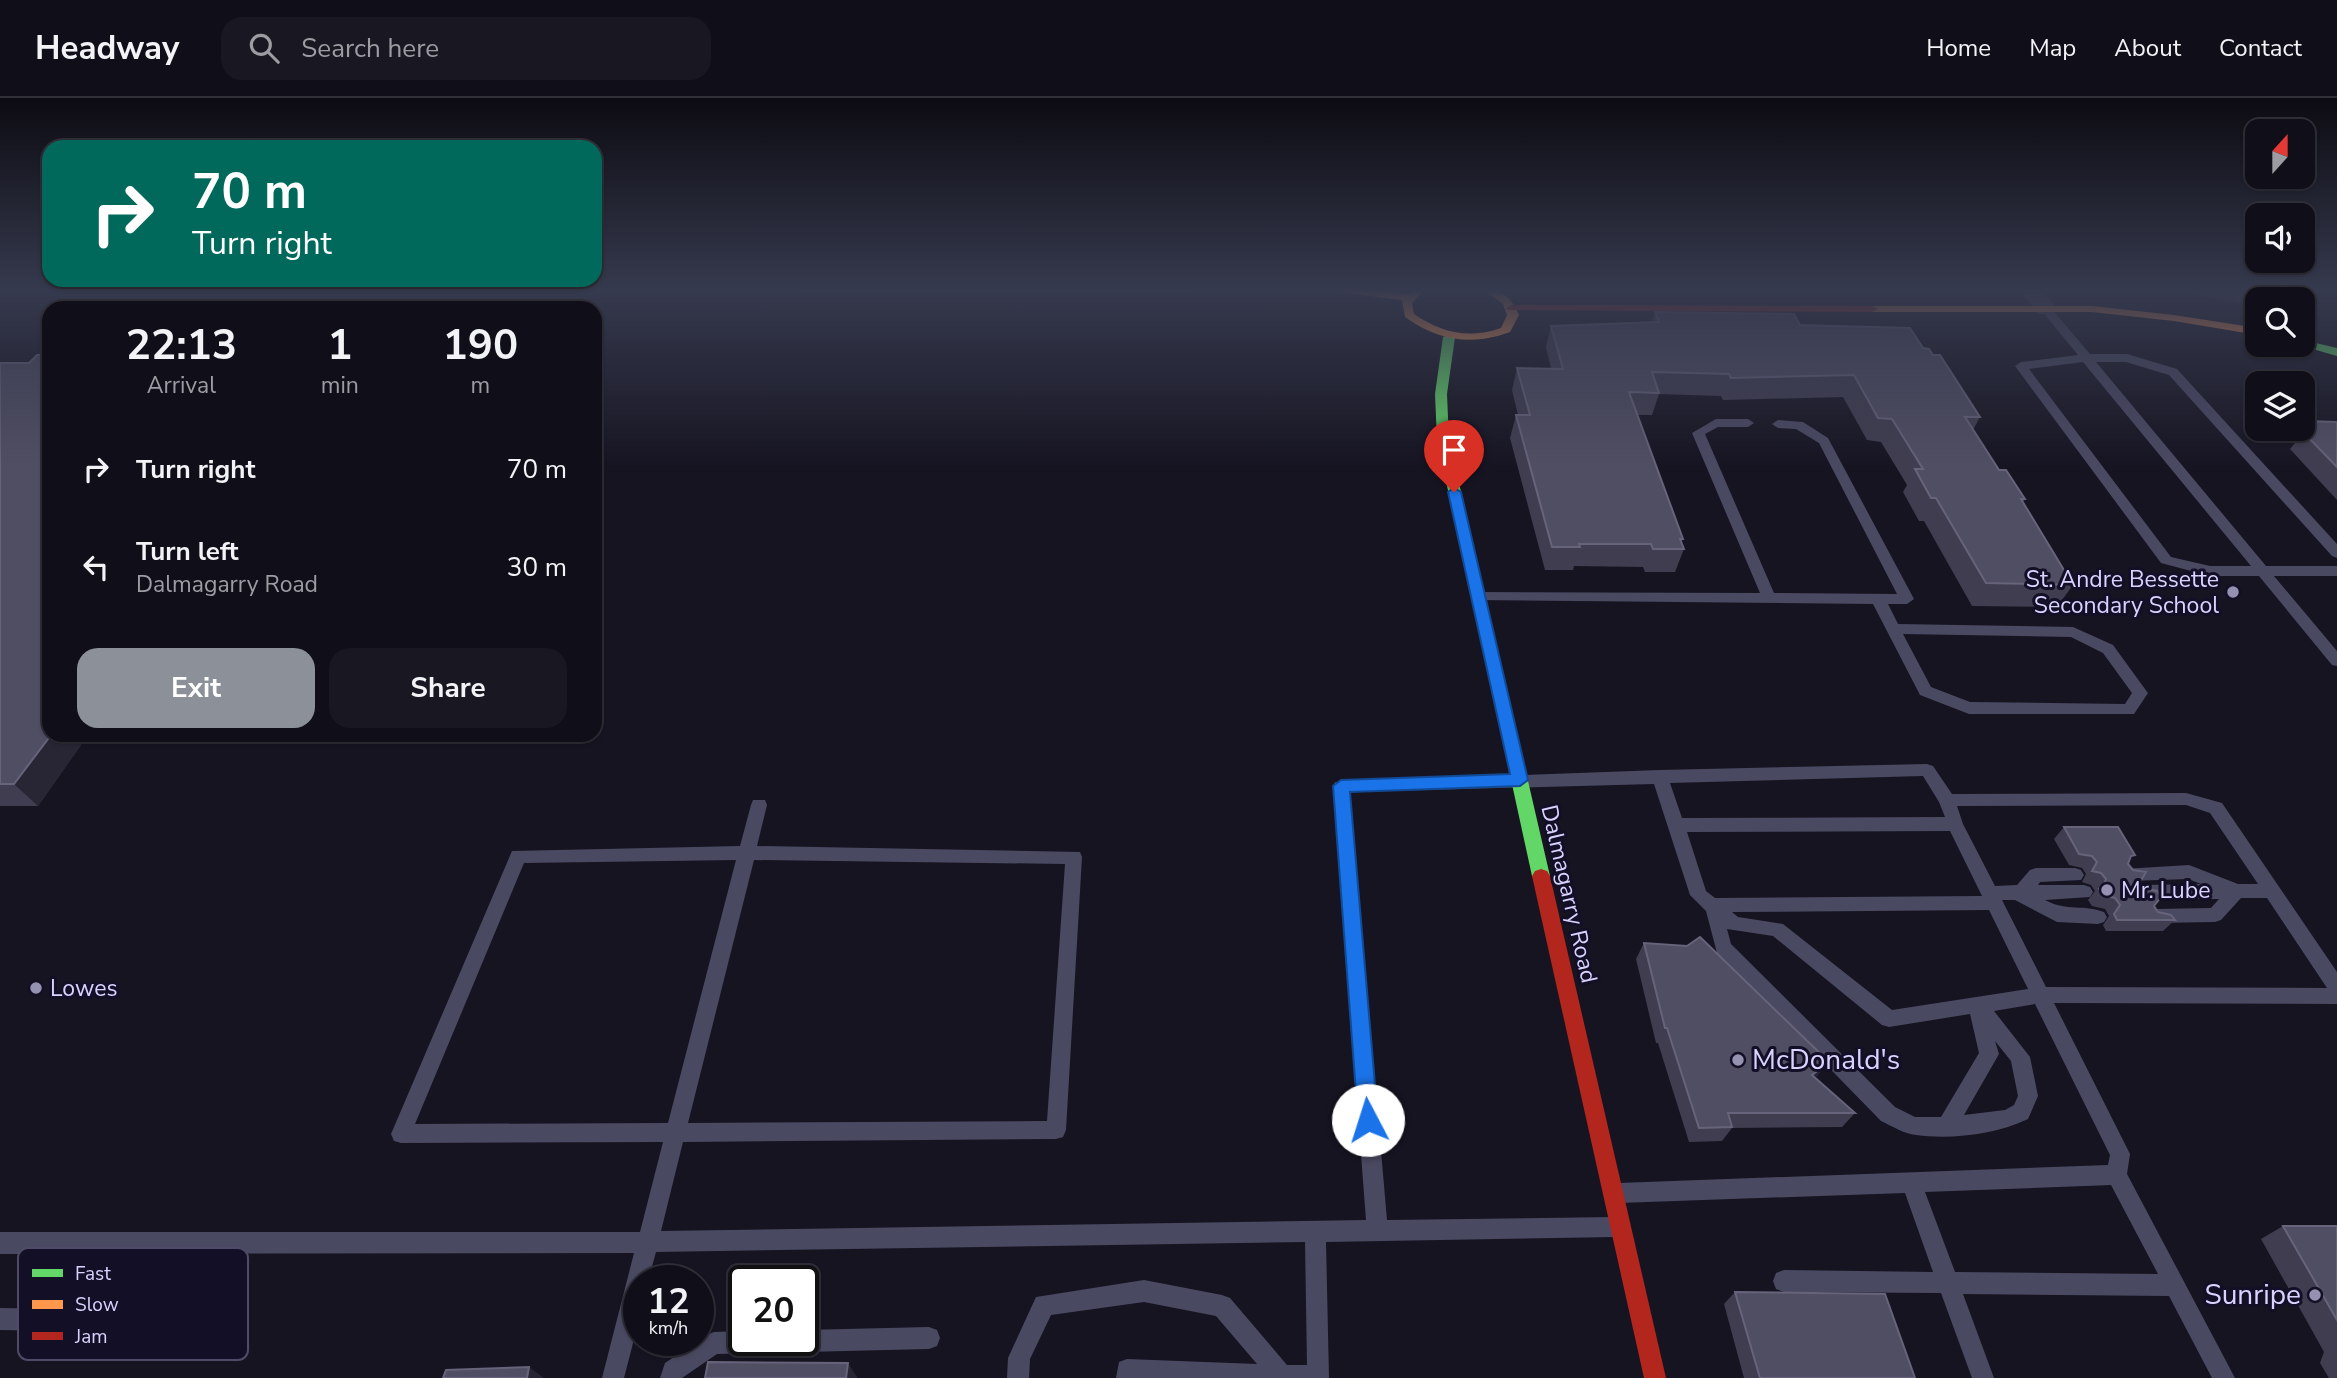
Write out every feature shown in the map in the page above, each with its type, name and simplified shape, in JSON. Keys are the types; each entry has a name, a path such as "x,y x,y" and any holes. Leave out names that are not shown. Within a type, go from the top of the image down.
{"street":[{"name":"Dalmagarry Road","path":"1447,349 1441,394 1443,440 1654,1378"}],"lane":[{"path":"2078,349 2337,662"},
{"path":"2337,554 2174,372 2127,358 2086,358 2021,366 2166,560 2210,571 2337,571"},
{"path":"1748,423 1716,423 1698,433 1769,598"},
{"path":"1478,597 1907,599 1824,441 1799,425 1778,424"},
{"path":"1878,598 1893,629 1925,691 1969,708 2129,710 2140,693 2108,649 2073,632 1893,629"},
{"path":"1377,1231 1341,786 1927,769 1947,800 1955,824 2120,1154 2117,1175 2224,1378"},
{"path":"1660,776 1699,895 1734,923 1777,929 1889,1019 2040,995 2337,996"},
{"path":"1947,800 2186,799 2216,808 2337,987"},
{"path":"613,1378 759,805"},
{"path":"1677,825 1955,824"},
{"path":"746,853 1074,857 1056,1130 401,1134 518,856 746,853"},
{"path":"2129,874 2189,873 2237,891"},
{"path":"2021,894 2036,874 2075,875"},
{"path":"2154,916 2215,915 2237,891"},
{"path":"2140,892 2274,891"},
{"path":"1713,905 1992,898 2021,894 2084,892"},
{"path":"2021,894 2057,915 2098,917"},
{"path":"1713,905 1723,948 1888,1114 1914,1126 1946,1127 2007,1119 2021,1112 2028,1096 2020,1056 1977,1004"},
{"path":"1946,1127 1989,1054 1977,1004"},
{"path":"1613,1193 2117,1175"},
{"path":"1911,1182 1983,1378"},
{"path":"0,1243 649,1242 1620,1227"},
{"path":"1127,1378 1127,1370 1318,1377 1315,1232"},
{"path":"1784,1281 2175,1285"},
{"path":"1018,1378 1019,1358 1044,1305 1144,1291 1222,1307 1282,1376"},
{"path":"0,1318 18,1318"},
{"path":"671,1378 673,1371 714,1343 929,1338"}],"building":[{"path":"1557,349 1929,349 1933,355 1940,355 1980,417 1965,417 1999,470 2006,470 2025,499 2021,499 2073,585 1986,583 1936,498 1931,498 1915,469 1923,469 1892,419 1878,418 1854,375 1731,378 1729,374 1652,372 1659,393 1629,392 1683,539 1680,539 1684,549 1653,549 1651,544 1579,544 1580,547 1552,547 1516,415 1530,415 1517,368 1563,369"},
{"path":"37,355 42,355 42,742 46,742 14,784 0,784 0,363 29,363"},
{"path":"2315,421 2337,422 2337,467 2312,441 2315,441"},
{"path":"2064,827 2118,827 2135,855 2131,856 2128,864 2133,870 2146,872 2140,882 2144,888 2157,891 2161,897 2154,906 2158,912 2171,915 2175,920 2117,920 2114,914 2120,905 2115,898 2103,895 2099,889 2103,887 2106,879 2101,873 2092,871 2097,862 2092,856 2079,854"},
{"name":"McDonald's","path":"1700,937 1829,1062 1812,1075 1855,1113 1728,1113 1732,1127 1699,1128 1665,1028 1644,943 1687,946"},
{"path":"2283,1226 2337,1226 2337,1320"},
{"path":"1735,1292 1885,1294 1915,1378 1760,1378"},
{"path":"708,1362 848,1363 846,1378 705,1378"},
{"path":"529,1367 527,1378 443,1378 446,1370"}],"traffic: fast":[{"path":"1447,349 1441,394 1443,440 1541,876"},
{"path":"2325,349 2337,352"}],"traffic: jam":[{"path":"1541,876 1655,1378"}],"place":[{"name":"St. Andre Bessette Secondary School","path":"2233,592"},
{"name":"Mr. Lube","path":"2107,890"},
{"name":"Lowes","path":"36,988"},
{"name":"McDonald's","path":"1738,1060"},
{"name":"Sunripe","path":"2315,1295"}],"route":[{"path":"1368,1120 1341,786 1520,780 1454,492"}]}
